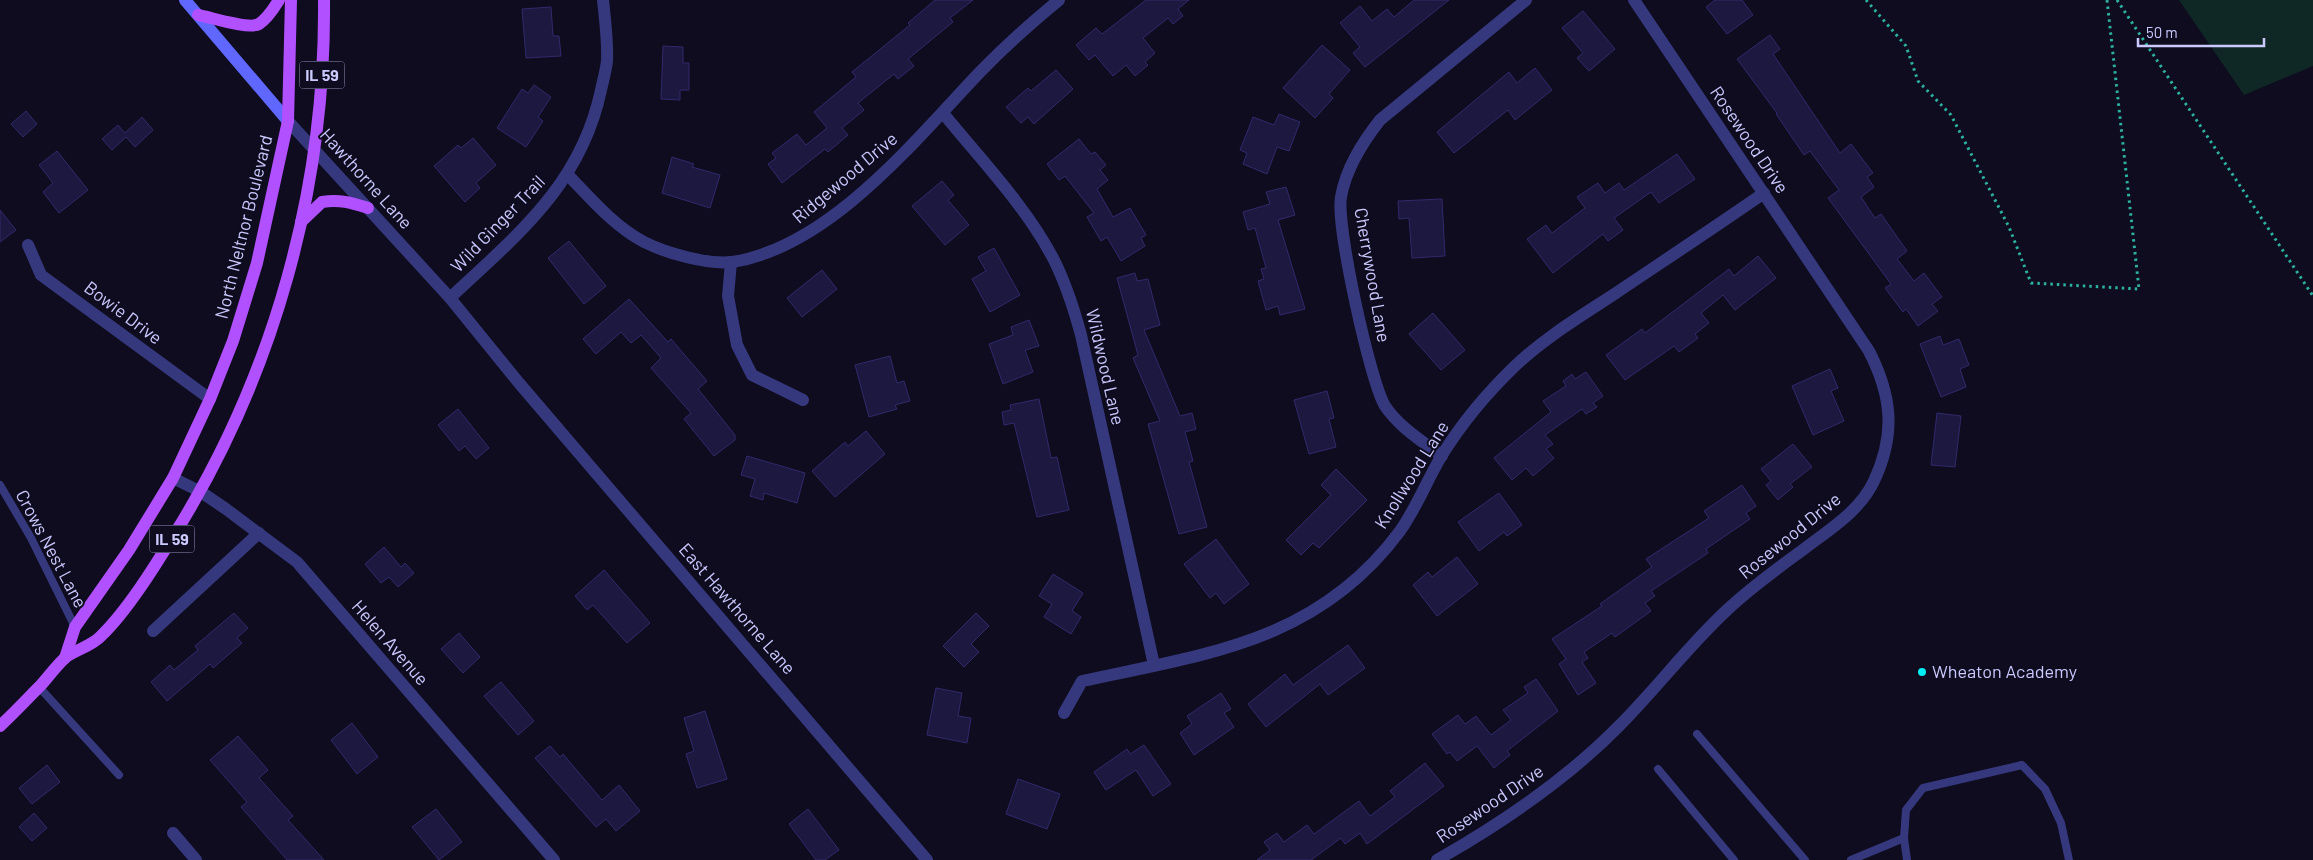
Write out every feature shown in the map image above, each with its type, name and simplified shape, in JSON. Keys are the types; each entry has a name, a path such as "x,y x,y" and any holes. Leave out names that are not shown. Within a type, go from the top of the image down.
{"main road":[{"path":"198,15 247,25 258,25 270,14 279,0"},
{"name":"North Neltnor Boulevard","path":"66,658 75,627 129,550 173,478 210,399 243,312 257,263 288,121 291,0"},
{"name":"North Neltnor Boulevard","path":"0,726 66,658 100,637 160,557 201,492 247,396 280,302 301,222 316,149 324,41 324,0"},
{"path":"301,222 322,202 339,200 368,208"}],"street":[{"name":"Hawthorne Lane","path":"185,0 288,121 316,149 450,298 520,383"},
{"name":"Wild Ginger Trail","path":"450,298 548,202 568,175 590,131 607,61 603,0"},
{"name":"Ridgewood Drive","path":"568,175 613,220 645,242 673,253 701,259 731,262 773,251 810,233 876,179 943,113 1010,42 1059,0"},
{"name":"Cherrywood Lane","path":"1442,456 1405,429 1393,417 1378,390 1346,252 1341,198 1351,164 1364,140 1380,120 1526,0"},
{"name":"Rosewood Drive","path":"1437,860 1520,807 1586,757 1618,727 1687,650 1727,610 1759,582 1838,524 1863,497 1873,482 1882,459 1890,426 1886,391 1879,370 1869,350 1634,0"},
{"name":"Wildwood Lane","path":"943,113 1034,226 1054,259 1068,291 1082,335 1154,665"},
{"name":"Knollwood Lane","path":"1064,713 1082,681 1250,642 1302,618 1348,587 1373,563 1400,531 1422,497 1442,456 1490,392 1536,348 1764,193"},
{"name":"Bowie Drive","path":"28,245 41,275 210,399"},
{"path":"731,262 728,296 737,345 752,375 803,400"},
{"name":"East Hawthorne Lane","path":"520,383 927,860"},
{"name":"Helen Avenue","path":"173,478 201,492 297,562 554,860"},
{"path":"153,631 259,533"},
{"path":"173,833 196,860"}],"lane":[{"name":"Crows Nest Lane","path":"0,484 32,538 75,627"},
{"path":"39,687 119,775"},
{"path":"1697,734 1804,860"},
{"path":"1907,860 1904,838 1906,810 1923,788 2022,765 2045,789 2061,823 2069,860"},
{"path":"1658,769 1734,860"},
{"path":"1851,860 1904,838"}],"path":[{"path":"1866,0 1906,46 1918,81 1951,115 2009,227 2030,283 2139,289 2107,0"},
{"path":"2117,0 2313,296"}],"green space":[{"path":"2179,0 2313,0 2313,66 2244,95"}],"building":[{"path":"935,0 973,0 950,18 953,22 908,59 914,66 898,79 894,74 858,103 864,110 842,128 848,135 828,152 825,149 782,183 768,164 776,158 772,153 797,134 806,145 827,128 814,112 856,77 852,72 910,25 908,23"},
{"path":"1146,0 1189,0 1178,9 1183,16 1173,24 1168,18 1143,38 1155,53 1145,62 1148,65 1135,76 1126,65 1113,76 1095,55 1089,60 1076,45 1096,28 1102,34"},
{"path":"1414,0 1449,0 1365,67 1353,53 1360,47 1340,23 1360,6 1372,21 1387,9 1394,17"},
{"path":"1715,0 1742,0 1753,15 1727,34 1706,7"},
{"path":"551,7 553,36 559,36 561,56 526,58 522,9"},
{"path":"1583,11 1615,49 1589,71 1577,58 1583,53 1562,28"},
{"path":"1770,35 1780,49 1773,54 1840,153 1851,144 1873,173 1867,177 1874,187 1861,197 1875,218 1881,214 1907,251 1897,259 1914,281 1924,273 1942,297 1932,304 1938,311 1918,326 1906,309 1903,312 1885,288 1891,284 1828,198 1839,190 1810,151 1804,155 1777,113 1737,59"},
{"path":"1322,45 1350,70 1329,94 1333,98 1315,118 1283,88"},
{"path":"663,46 683,47 683,63 689,63 689,90 680,90 680,100 661,99"},
{"path":"1535,68 1552,90 1515,120 1508,110 1454,153 1437,132 1509,72 1517,83"},
{"path":"1056,70 1073,89 1034,124 1028,117 1021,123 1006,107 1028,88 1031,91"},
{"path":"534,85 551,97 538,117 543,121 526,147 497,128 522,89 528,93"},
{"path":"26,111 37,124 23,137 11,124"},
{"path":"1279,114 1300,122 1289,151 1277,147 1267,174 1243,164 1247,153 1240,150 1253,117 1274,125"},
{"path":"142,117 153,130 135,147 126,137 112,150 102,139 118,125 125,133"},
{"path":"473,138 496,165 476,183 480,188 465,202 434,166 458,145 461,148"},
{"path":"1079,139 1091,154 1095,152 1106,165 1100,170 1108,180 1097,189 1113,217 1130,208 1146,235 1141,238 1145,246 1121,261 1107,237 1101,241 1087,217 1094,213 1065,176 1059,180 1047,164"},
{"path":"57,151 88,190 59,213 43,192 53,183 39,165"},
{"path":"1677,154 1695,179 1659,203 1651,192 1614,218 1623,230 1608,241 1603,234 1553,273 1527,239 1546,225 1552,233 1585,208 1577,197 1598,183 1605,193 1619,183 1624,190"},
{"path":"672,157 694,164 692,167 720,175 710,208 662,193"},
{"path":"942,181 954,195 948,200 969,225 945,245 912,206"},
{"path":"1286,187 1295,215 1278,220 1305,309 1280,315 1278,306 1266,310 1258,281 1264,279 1261,269 1266,268 1255,228 1248,230 1243,212 1270,204 1266,192"},
{"path":"1442,199 1445,256 1412,258 1409,218 1399,219 1398,201"},
{"path":"0,210 16,230 0,242"},
{"path":"569,241 606,286 584,304 548,258"},
{"path":"994,248 1020,295 990,312 972,279 986,271 978,257"},
{"path":"1758,256 1776,278 1735,310 1723,295 1701,313 1709,323 1695,334 1698,338 1679,352 1674,346 1625,380 1606,355 1642,329 1645,333 1729,269 1734,276"},
{"path":"822,270 837,289 802,317 787,298"},
{"path":"1135,273 1137,281 1148,279 1160,325 1144,330 1180,416 1192,413 1196,429 1185,432 1193,461 1189,462 1207,527 1179,534 1148,424 1160,421 1133,358 1138,355 1117,278"},
{"path":"629,299 668,342 671,339 707,381 698,389 735,435 735,440 714,456 684,419 691,413 651,368 661,358 641,335 631,343 621,332 596,354 583,339"},
{"path":"1433,313 1465,350 1441,370 1409,334"},
{"path":"1029,320 1039,346 1025,350 1033,372 1003,384 989,344 1013,335 1011,327"},
{"path":"1940,336 1943,345 1959,339 1969,365 1960,369 1966,387 1941,397 1920,344"},
{"path":"890,356 897,383 904,381 910,401 895,405 897,409 869,417 855,365"},
{"path":"1830,369 1838,388 1831,391 1844,421 1813,435 1792,386"},
{"path":"1586,372 1603,396 1593,403 1597,407 1586,414 1582,409 1545,435 1553,444 1546,449 1554,458 1533,476 1526,468 1512,480 1494,458 1551,412 1543,401 1566,386 1563,381 1572,374 1575,379"},
{"path":"1327,391 1334,418 1329,419 1336,447 1309,454 1294,400"},
{"path":"1039,399 1051,458 1057,457 1069,510 1037,517 1014,423 1004,425 1002,412 1011,410 1010,405"},
{"path":"458,409 489,448 476,459 465,446 459,451 438,425"},
{"path":"1937,413 1961,416 1955,467 1931,465"},
{"path":"866,431 885,454 835,497 812,471 845,442 848,446"},
{"path":"1793,444 1812,467 1790,484 1793,487 1778,500 1766,485 1771,481 1761,469"},
{"path":"747,456 805,473 797,503 764,493 763,500 750,496 755,479 741,475"},
{"path":"1336,469 1367,500 1319,548 1313,543 1301,555 1286,540 1331,495 1321,485"},
{"path":"1742,485 1756,506 1746,513 1750,519 1706,549 1708,553 1651,591 1655,596 1645,603 1651,611 1615,637 1612,633 1584,652 1588,658 1582,662 1596,683 1578,695 1559,664 1566,659 1552,639 1602,606 1600,604 1652,567 1646,559 1709,518 1704,511"},
{"path":"1499,493 1522,525 1507,536 1504,532 1479,551 1458,522"},
{"path":"1216,539 1249,584 1224,604 1216,593 1210,598 1184,564"},
{"path":"384,547 401,567 405,563 414,573 398,587 389,577 381,583 365,564"},
{"path":"1457,557 1478,584 1437,616 1413,585 1428,572 1432,577"},
{"path":"604,570 650,623 627,643 593,605 587,610 575,596"},
{"path":"1053,574 1083,593 1072,611 1081,617 1071,634 1044,617 1052,604 1039,596"},
{"path":"234,613 248,628 237,638 242,643 213,668 210,664 167,701 151,682 170,665 174,670 198,650 195,646"},
{"path":"976,613 989,626 971,644 979,652 964,667 943,646"},
{"path":"459,633 480,657 463,673 441,649"},
{"path":"1348,645 1365,668 1328,695 1320,684 1266,727 1248,704 1285,674 1293,685"},
{"path":"1536,679 1558,711 1507,751 1510,755 1494,768 1477,746 1457,761 1450,752 1447,754 1432,734 1458,715 1465,724 1476,716 1491,735 1511,720 1503,710 1528,693 1524,687"},
{"path":"501,682 534,721 518,735 484,696"},
{"path":"936,688 962,693 958,716 971,718 967,743 927,735"},
{"path":"1221,693 1231,709 1224,713 1234,727 1194,755 1180,733 1192,724 1187,716"},
{"path":"705,711 727,779 697,788 686,754 694,751 684,718"},
{"path":"352,723 378,757 357,774 331,740"},
{"path":"238,736 268,770 259,778 293,816 288,820 324,860 287,860 241,807 247,802 210,760"},
{"path":"1144,745 1171,784 1153,796 1136,770 1106,790 1094,772 1127,749 1130,754"},
{"path":"550,746 560,757 563,754 602,800 619,785 640,811 616,831 606,819 596,827 535,758"},
{"path":"1425,763 1444,786 1367,844 1360,833 1345,844 1341,838 1311,860 1257,860 1270,850 1264,842 1277,833 1284,842 1307,825 1314,834 1359,801 1370,816 1395,797 1390,791"},
{"path":"47,765 60,782 32,804 19,788"},
{"path":"1018,779 1060,794 1047,829 1006,814"},
{"path":"436,809 462,842 439,860 412,827"},
{"path":"808,809 839,850 825,860 816,860 789,824"},
{"path":"34,813 47,828 32,841 19,827"}],"place":[{"name":"Wheaton Academy","path":"1922,672"}]}
